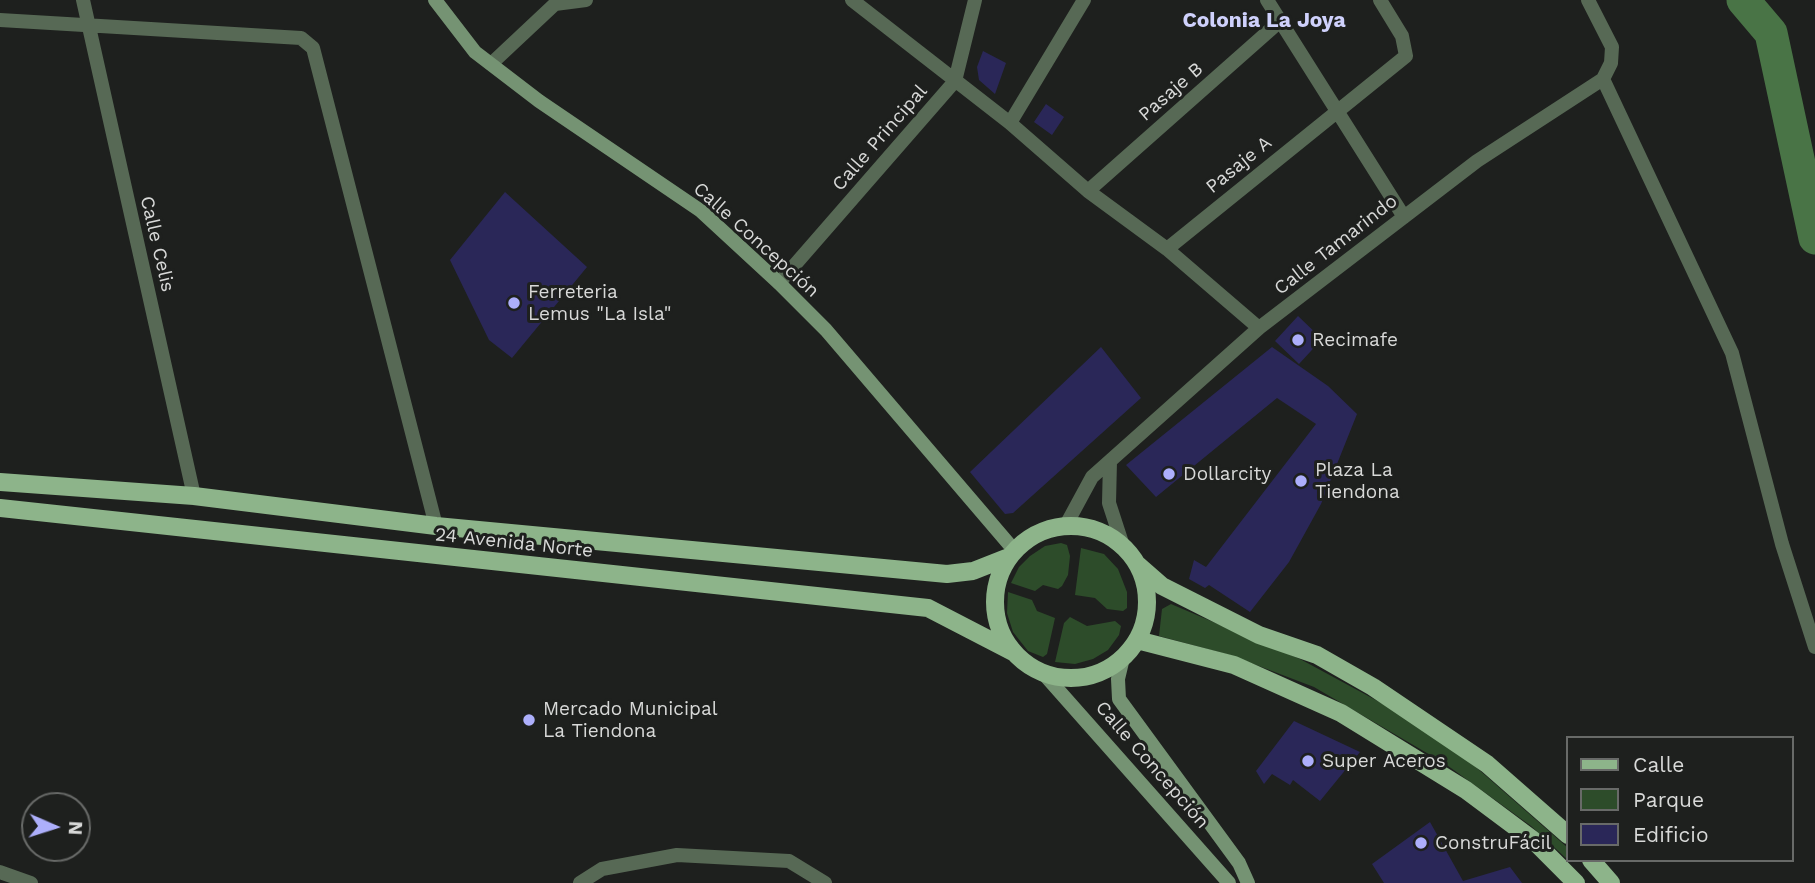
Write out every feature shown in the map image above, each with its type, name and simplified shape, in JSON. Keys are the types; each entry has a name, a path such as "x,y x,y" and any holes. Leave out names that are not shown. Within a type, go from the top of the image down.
{"main road":[{"name":"24 Avenida Norte","path":"0,482 194,496 436,526 947,574 973,571 1010,554"},
{"name":"24 Avenida Norte","path":"0,508 928,608 1013,652"},
{"path":"1138,565 1147,602 1137,640 1122,658 1103,671 1081,678 1044,674 1013,652 1001,632 995,610 996,587 1010,554 1034,534 1066,525 1097,529 1124,546 1138,565 1162,586 1259,635 1317,655 1373,687 1487,764 1556,821 1566,833"},
{"path":"1137,640 1234,665 1341,713 1466,790 1533,839 1576,883"},
{"path":"1593,862 1611,883"}],"street":[{"name":"Calle Celis","path":"83,0 194,496"},
{"name":"Calle Concepción","path":"435,0 475,51 539,102 701,211 779,283 826,330 1010,554"},
{"path":"491,64 555,4 586,0"},
{"name":"Calle Principal","path":"779,283 955,81 975,0"},
{"path":"1010,123 1084,0"},
{"path":"1267,0 1404,217"},
{"name":"Pasaje A","path":"1167,249 1406,56 1402,37 1380,0"},
{"path":"1588,0 1612,47 1611,63 1603,79 1732,353 1782,544 1815,647"},
{"path":"856,1 1010,123 1088,191 1167,249 1259,328"},
{"path":"0,20 301,38 313,48 436,526"},
{"name":"Pasaje B","path":"1088,191 1279,22"},
{"name":"Calle Tamarindo","path":"1066,525 1092,477 1259,328 1477,161 1603,79"},
{"path":"1110,461 1110,503 1124,546"},
{"path":"1122,658 1118,679 1119,699 1239,863 1248,883"},
{"name":"Calle Concepción","path":"1044,674 1229,883"},
{"path":"580,883 602,869 677,855 789,861 825,883"},
{"path":"0,872 31,883"}],"green space":[{"path":"1061,543 1067,545 1070,556 1068,575 1062,586 1058,589 1043,585 1035,591 1011,583 1019,567 1030,556 1045,546"},
{"path":"1081,548 1104,554 1118,569 1127,592 1127,608 1123,611 1107,609 1095,598 1075,595"},
{"path":"1008,592 1032,600 1037,611 1055,618 1047,654 1043,657 1028,651 1013,632 1007,613"},
{"path":"1171,604 1300,659 1420,724 1477,768 1566,846 1566,858 1531,826 1444,763 1314,687 1230,655 1159,636 1162,609"},
{"path":"1070,617 1087,626 1115,621 1121,626 1119,635 1108,650 1093,659 1075,664 1055,662 1064,623"}],"building":[{"path":"983,51 1006,63 995,94 979,80 977,67"},
{"path":"1046,104 1064,117 1052,135 1034,122"},
{"name":"Ferreteria Lemus \"La Isla\"","path":"505,192 587,267 512,358 489,340 450,260"},
{"name":"Recimafe","path":"1298,316 1322,339 1299,364 1275,341"},
{"path":"1101,347 1141,398 1013,513 1005,514 970,472"},
{"name":"Plaza La Tiendona","path":"1272,347 1328,386 1357,414 1321,504 1289,562 1250,612 1209,585 1205,588 1189,579 1194,560 1206,567 1316,424 1277,398 1156,497 1126,465"},
{"name":"Super Aceros","path":"1294,721 1360,752 1320,801 1293,780 1290,785 1272,774 1264,784 1256,771"},
{"name":"ConstruFácil","path":"1430,822 1463,881 1510,867 1522,883 1384,883 1372,864"}],"waterway":[{"path":"1743,0 1771,33 1815,238"}],"place":[{"name":"Ferreteria Lemus \"La Isla\"","path":"514,303"},
{"name":"Recimafe","path":"1298,340"},
{"name":"Dollarcity","path":"1169,474"},
{"name":"Plaza La Tiendona","path":"1301,481"},
{"name":"Mercado Municipal La Tiendona","path":"529,720"},
{"name":"Super Aceros","path":"1308,761"},
{"name":"ConstruFácil","path":"1421,843"}],"district":[{"name":"Colonia La Joya","path":"1264,21"}]}
